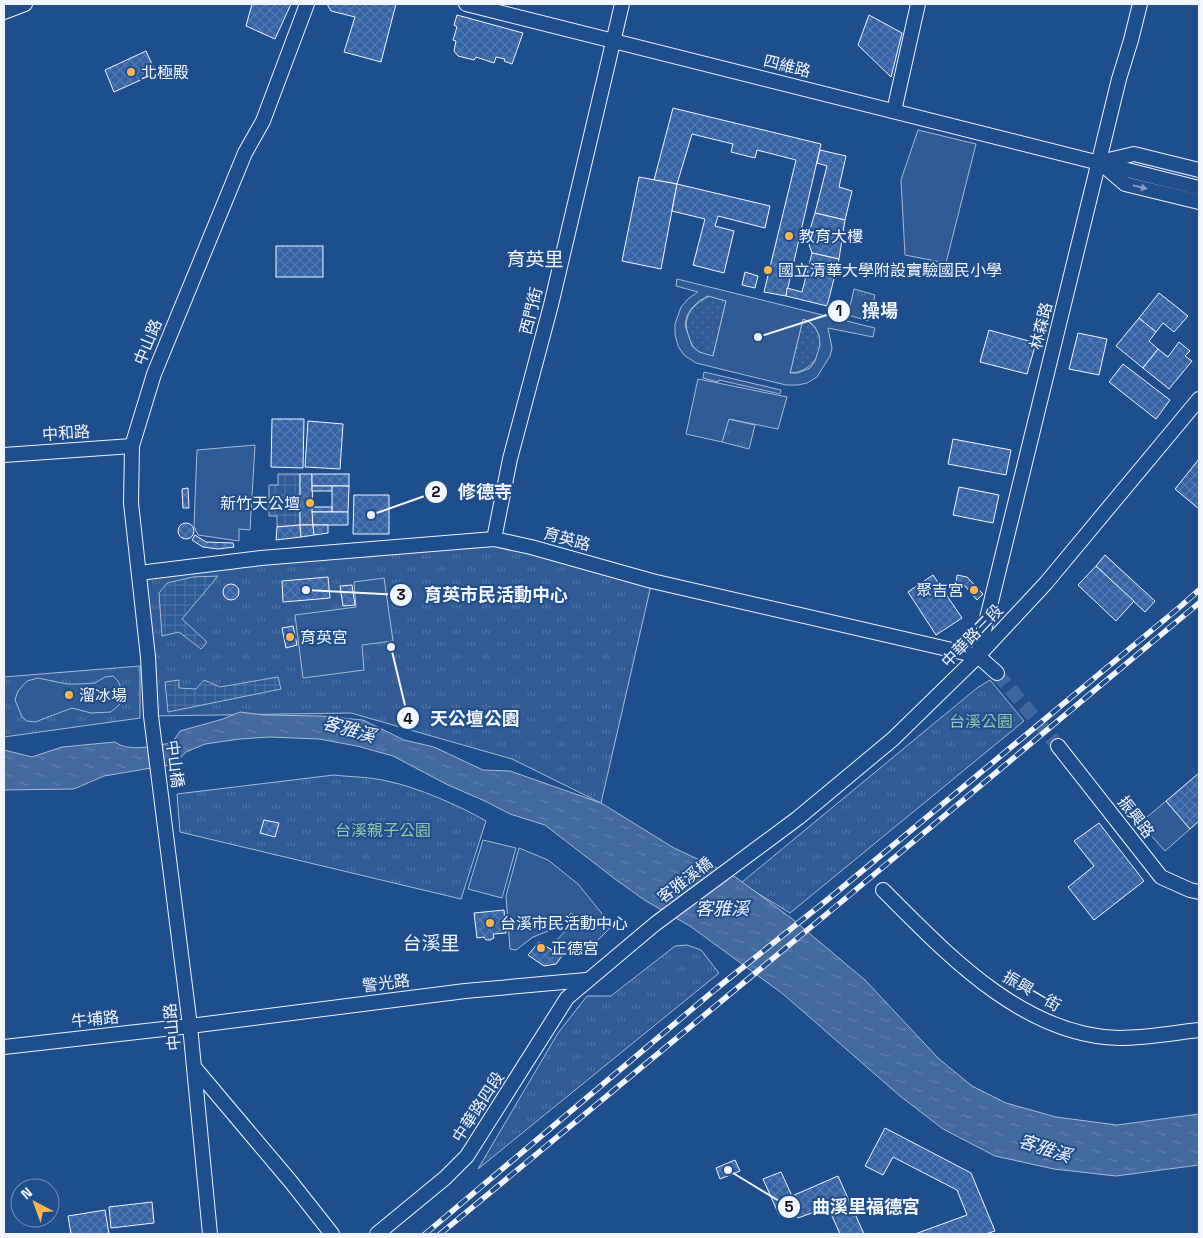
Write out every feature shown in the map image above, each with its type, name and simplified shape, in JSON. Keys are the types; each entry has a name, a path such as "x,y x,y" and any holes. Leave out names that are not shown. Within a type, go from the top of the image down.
{"street":[{"path":"4,12 25,4"},
{"name":"中山路","path":"151,716 148,657 131,503 132,446 154,374 245,153 263,121 307,4"},
{"name":"四維路","path":"466,4 1199,188"},
{"name":"西門街","path":"494,539 510,459 551,305 622,4"},
{"path":"894,111 918,4"},
{"name":"林森路","path":"978,656 1119,78 1140,4"},
{"name":"四維路","path":"1100,162 1134,154 1199,170"},
{"name":"四維路","path":"1100,162 1125,184 1199,202"},
{"name":"中華路三段","path":"736,863 798,818 892,740 978,656 1046,583 1199,399"},
{"name":"中和路","path":"4,455 132,446"},
{"name":"育英路","path":"139,573 261,558 494,539 531,547 652,580 978,656"},
{"path":"990,608 996,621 1003,622 1017,615"},
{"path":"978,656 997,673"},
{"name":"中山橋","path":"151,716 164,816"},
{"name":"振興路","path":"1058,746 1161,877 1199,892"},
{"name":"中山路","path":"164,816 190,1026 210,1234"},
{"name":"客雅溪橋","path":"586,980 655,924 736,863"},
{"name":"振興一街","path":"883,890 953,960 989,987 1044,1021 1096,1036 1119,1038 1199,1030"},
{"name":"警光路","path":"190,1026 465,991 586,980"},
{"name":"中華路四段","path":"377,1234 445,1178 467,1156 567,998 586,980"},
{"name":"牛埔路","path":"4,1046 190,1026"},
{"path":"194,1067 291,1182 329,1231"}],"green space":[{"path":"854,289 875,295 869,321 848,315"},
{"path":"709,296 726,301 713,356 701,353 694,348 690,341 686,322 694,307"},
{"path":"803,319 818,332 819,350 816,359 810,366 801,371 790,373"},
{"path":"728,419 755,425 749,449 722,442"},
{"path":"494,539 652,581 601,803 512,759 351,713 151,716 139,573"},
{"path":"140,666 140,718 4,737 4,677"},
{"name":"台溪公園","path":"990,680 1024,721 790,913 741,883 977,688"},
{"name":"台溪親子公園","path":"334,775 374,779 399,784 464,809 486,821 461,899 180,832 177,794"},
{"path":"687,945 701,950 719,973 478,1169 558,1033 587,996 611,996 675,946"}],"shaded area":[{"path":"918,130 976,144 946,263 905,255 901,180"},
{"path":"677,279 875,328 873,337 828,328 832,348 830,356 817,377 807,383 798,385 786,385 696,363 684,355 678,346 675,324 681,307 698,292 676,286","holes":["708,296 726,301 713,356 699,352 692,346 685,325 691,309","803,319 815,327 819,335 820,345 815,361 810,368 798,373 790,373"]},
{"path":"704,372 781,390 780,394 703,378"},
{"path":"698,379 787,397 778,429 729,419 722,442 686,434"},
{"path":"255,445 250,530 239,529 239,541 198,535 194,526 197,450"},
{"path":"278,474 300,474 300,525 277,527 277,516 269,516 269,485 278,485"},
{"path":"218,576 182,619 207,642 201,649 179,632 162,636 159,593 167,583 193,577"},
{"path":"384,578 393,641 362,645 364,670 303,678 295,615 356,607 354,582"},
{"name":"溜冰場","path":"113,676 118,681 122,690 120,704 111,712 91,713 72,708 35,722 27,721 22,717 15,700 18,691 27,681 38,678 67,684 80,684 95,683 105,677"},
{"path":"278,677 281,689 168,712 165,682 179,680 179,688 196,689 204,680 220,687"},
{"path":"1166,801 1190,829 1165,851 1140,823"},
{"path":"483,840 516,848 502,898 468,889"},
{"path":"519,848 548,860 578,884 612,926 594,944 565,955 555,942 577,918 571,913 556,928 533,937 516,950 510,949 506,896"}],"water":[{"name":"客雅溪","path":"240,712 363,720 404,740 434,747 483,770 510,771 601,803 674,848 734,876 791,918 865,980 939,1059 972,1086 1006,1103 1056,1117 1117,1125 1199,1114 1199,1165 1116,1176 1054,1169 995,1156 943,1129 900,1096 783,994 690,926 646,901 615,879 545,825 510,814 448,785 393,756 357,746 319,739 269,737 240,739 205,744 186,752 175,764 104,776 74,789 4,790 4,750 32,757 62,747 115,742 135,748 172,743 180,731 223,719"}],"building":[{"path":"252,4 291,4 275,39 246,26"},
{"path":"327,4 396,4 381,62 344,52 355,17 331,11"},
{"path":"457,15 523,33 512,64 504,61 505,59 496,57 494,63 476,57 474,60 458,56 454,51 456,41 453,40 457,27 454,25"},
{"path":"869,15 902,33 891,77 858,45"},
{"name":"北極殿","path":"146,51 156,73 114,92 105,70"},
{"name":"教育大樓","path":"673,108 821,144 786,296 764,292 796,160 757,150 755,158 731,152 733,144 692,134 677,184 654,180"},
{"path":"820,150 846,156 839,187 852,191 845,220 815,213 827,166 817,163"},
{"path":"639,177 677,184 661,269 622,261"},
{"path":"677,184 770,206 765,228 718,216 715,226 734,231 724,273 693,265 705,219 672,211"},
{"path":"815,213 845,220 839,259 812,253 807,239"},
{"path":"276,246 323,246 323,277 276,277"},
{"path":"812,253 839,259 827,306 786,296 787,288 802,292"},
{"path":"745,272 758,276 755,288 742,285"},
{"path":"1159,293 1188,316 1174,332 1163,323 1156,332 1139,318"},
{"path":"1139,318 1156,332 1149,341 1158,349 1143,368 1116,346"},
{"path":"989,330 1036,343 1027,374 980,362"},
{"path":"1078,333 1107,339 1099,375 1069,369"},
{"path":"1179,342 1190,351 1185,356 1192,361 1169,389 1143,368 1158,349 1168,357"},
{"path":"1123,364 1170,400 1156,419 1109,382"},
{"path":"272,419 304,419 303,468 271,467"},
{"path":"308,421 343,424 340,469 305,467"},
{"path":"953,439 1011,450 1006,475 948,464"},
{"path":"1199,459 1199,509 1175,489"},
{"path":"300,474 312,474 313,525 300,525"},
{"path":"312,474 349,474 349,486 312,486"},
{"path":"312,486 332,486 333,491 312,491"},
{"path":"332,486 349,486 348,512 332,512"},
{"path":"959,487 999,495 993,523 953,515"},
{"path":"188,488 189,508 183,508 182,489"},
{"path":"354,495 389,495 389,534 353,534"},
{"path":"312,507 332,507 332,512 312,512"},
{"path":"312,512 348,512 348,525 313,525"},
{"path":"186,523 194,531 186,539 178,531"},
{"path":"300,525 301,537 276,540 277,527"},
{"path":"300,525 313,525 314,535 301,537"},
{"path":"313,525 328,525 328,533 314,535"},
{"path":"195,535 206,542 233,543 234,547 218,549 203,547 192,540"},
{"path":"1105,555 1155,601 1145,612 1096,566"},
{"path":"1096,566 1134,601 1116,621 1078,585"},
{"path":"933,575 962,618 936,635 908,592"},
{"name":"聚吉宮","path":"957,575 967,577 983,594 977,600 965,586 956,585"},
{"path":"328,577 330,598 283,602 282,581"},
{"path":"231,584 239,592 231,600 223,592"},
{"path":"352,585 355,605 343,606 340,586"},
{"name":"育英宮","path":"293,626 297,645 286,648 282,628"},
{"path":"1199,773 1199,821 1190,829 1166,801"},
{"path":"264,820 279,823 275,837 260,833"},
{"path":"1099,823 1144,881 1094,920 1068,887 1094,866 1074,841"},
{"name":"台溪市民活動中心","path":"504,910 506,933 493,934 494,938 490,940 486,940 484,937 477,938 474,913"},
{"name":"正德宮","path":"539,942 562,956 556,964 544,966 528,955"},
{"path":"885,1128 971,1173 995,1231 986,1234 915,1234 967,1215 957,1190 893,1157 883,1175 865,1166"},
{"path":"735,1160 740,1171 720,1179 716,1168"},
{"path":"781,1172 792,1196 838,1176 864,1234 840,1234 828,1207 798,1218 794,1209 779,1215 763,1179"},
{"path":"152,1202 154,1223 111,1228 109,1207"},
{"path":"105,1210 109,1234 71,1234 68,1216"}],"tunnel":[{"path":"997,673 1058,746"}],"railway":[{"path":"425,1234 717,988 832,896 1199,590"},
{"path":"440,1234 1199,603"}],"place":[{"name":"北極殿","path":"131,72"},
{"name":"教育大樓","path":"789,236"},
{"name":"國立清華大學附設實驗國民小學","path":"768,270"},
{"name":"操場","path":"758,337"},
{"name":"新竹天公壇","path":"310,503"},
{"name":"修德寺","path":"371,515"},
{"name":"育英市民活動中心","path":"306,590"},
{"name":"聚吉宮","path":"974,590"},
{"name":"育英宮","path":"290,637"},
{"name":"天公壇公園","path":"391,647"},
{"name":"溜冰場","path":"69,695"},
{"name":"台溪市民活動中心","path":"490,923"},
{"name":"正德宮","path":"541,948"},
{"name":"曲溪里福德宮","path":"728,1170"}],"district":[{"name":"育英里","path":"535,259"},
{"name":"台溪里","path":"431,943"}]}
